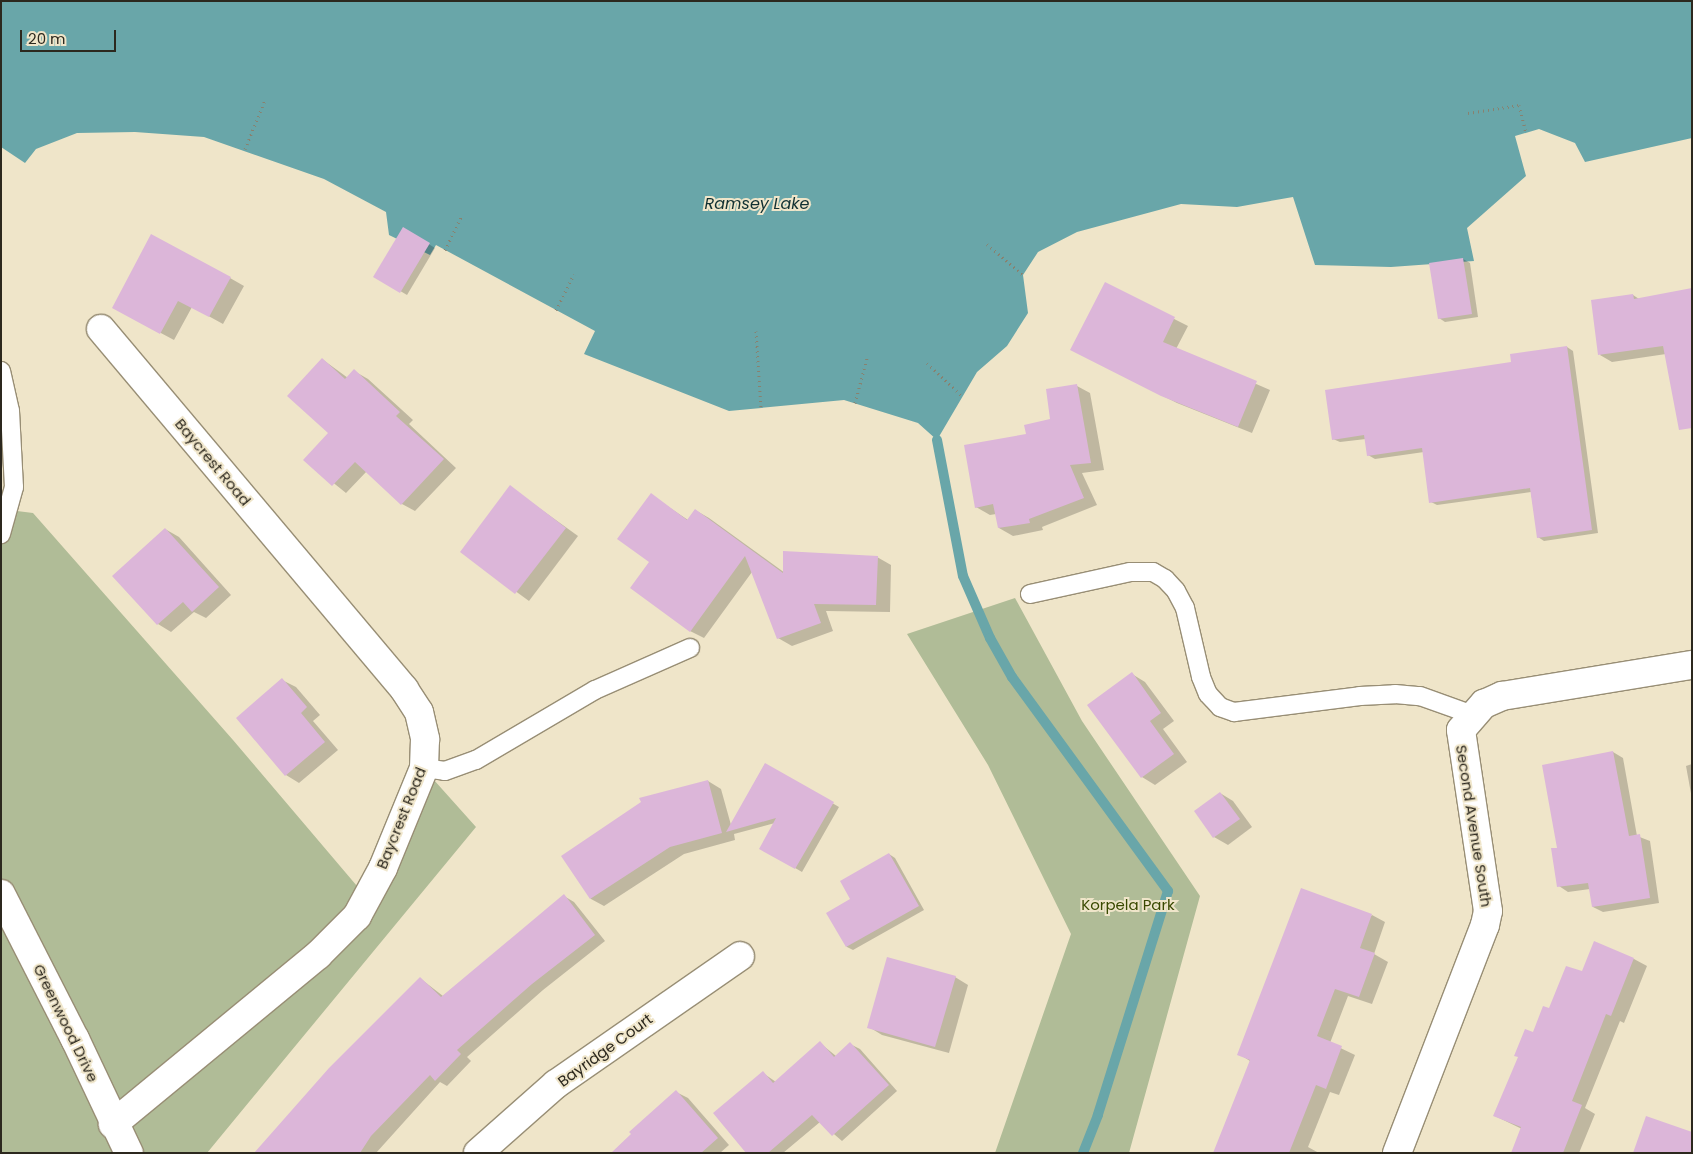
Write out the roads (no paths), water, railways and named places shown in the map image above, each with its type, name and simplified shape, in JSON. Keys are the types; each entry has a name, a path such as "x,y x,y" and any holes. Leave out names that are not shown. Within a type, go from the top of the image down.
{"street":[{"name":"Baycrest Road","path":"101,330 404,689 419,712 424,739 424,768 383,868 357,916 318,956 113,1124"},
{"name":"Second Avenue South","path":"1397,1153 1485,925 1488,911 1460,743 1461,730 1472,715 1484,704 1502,696 1692,665"},
{"name":"Greenwood Drive","path":"1,894 75,1039 113,1124 129,1153"},
{"name":"Bayridge Court","path":"478,1153 563,1079 740,956"}],"lane":[{"path":"1,371 10,411 14,486 1,534"},
{"path":"1030,594 1130,572 1152,572 1165,579 1176,590 1185,608 1201,676 1208,694 1220,707 1234,712 1360,696 1395,694 1420,696 1472,715"},
{"path":"424,768 445,771 476,760 595,690 690,648"}],"water":[{"name":"Ramsey Lake","path":"1,1 1692,1 1692,138 1585,162 1575,143 1539,129 1515,136 1526,176 1467,228 1474,261 1391,267 1315,265 1293,197 1237,207 1181,204 1077,232 1038,252 1023,275 1028,313 1007,346 977,372 937,440 918,423 844,400 729,411 584,354 595,331 436,245 430,255 389,235 386,212 324,179 204,137 135,132 77,133 36,149 25,163 1,147"}],"waterway":[{"path":"937,440 963,576 990,638 1012,677 1168,891 1098,1115 1083,1153"}],"park label":[{"name":"Korpela Park","path":"1128,905"}]}
